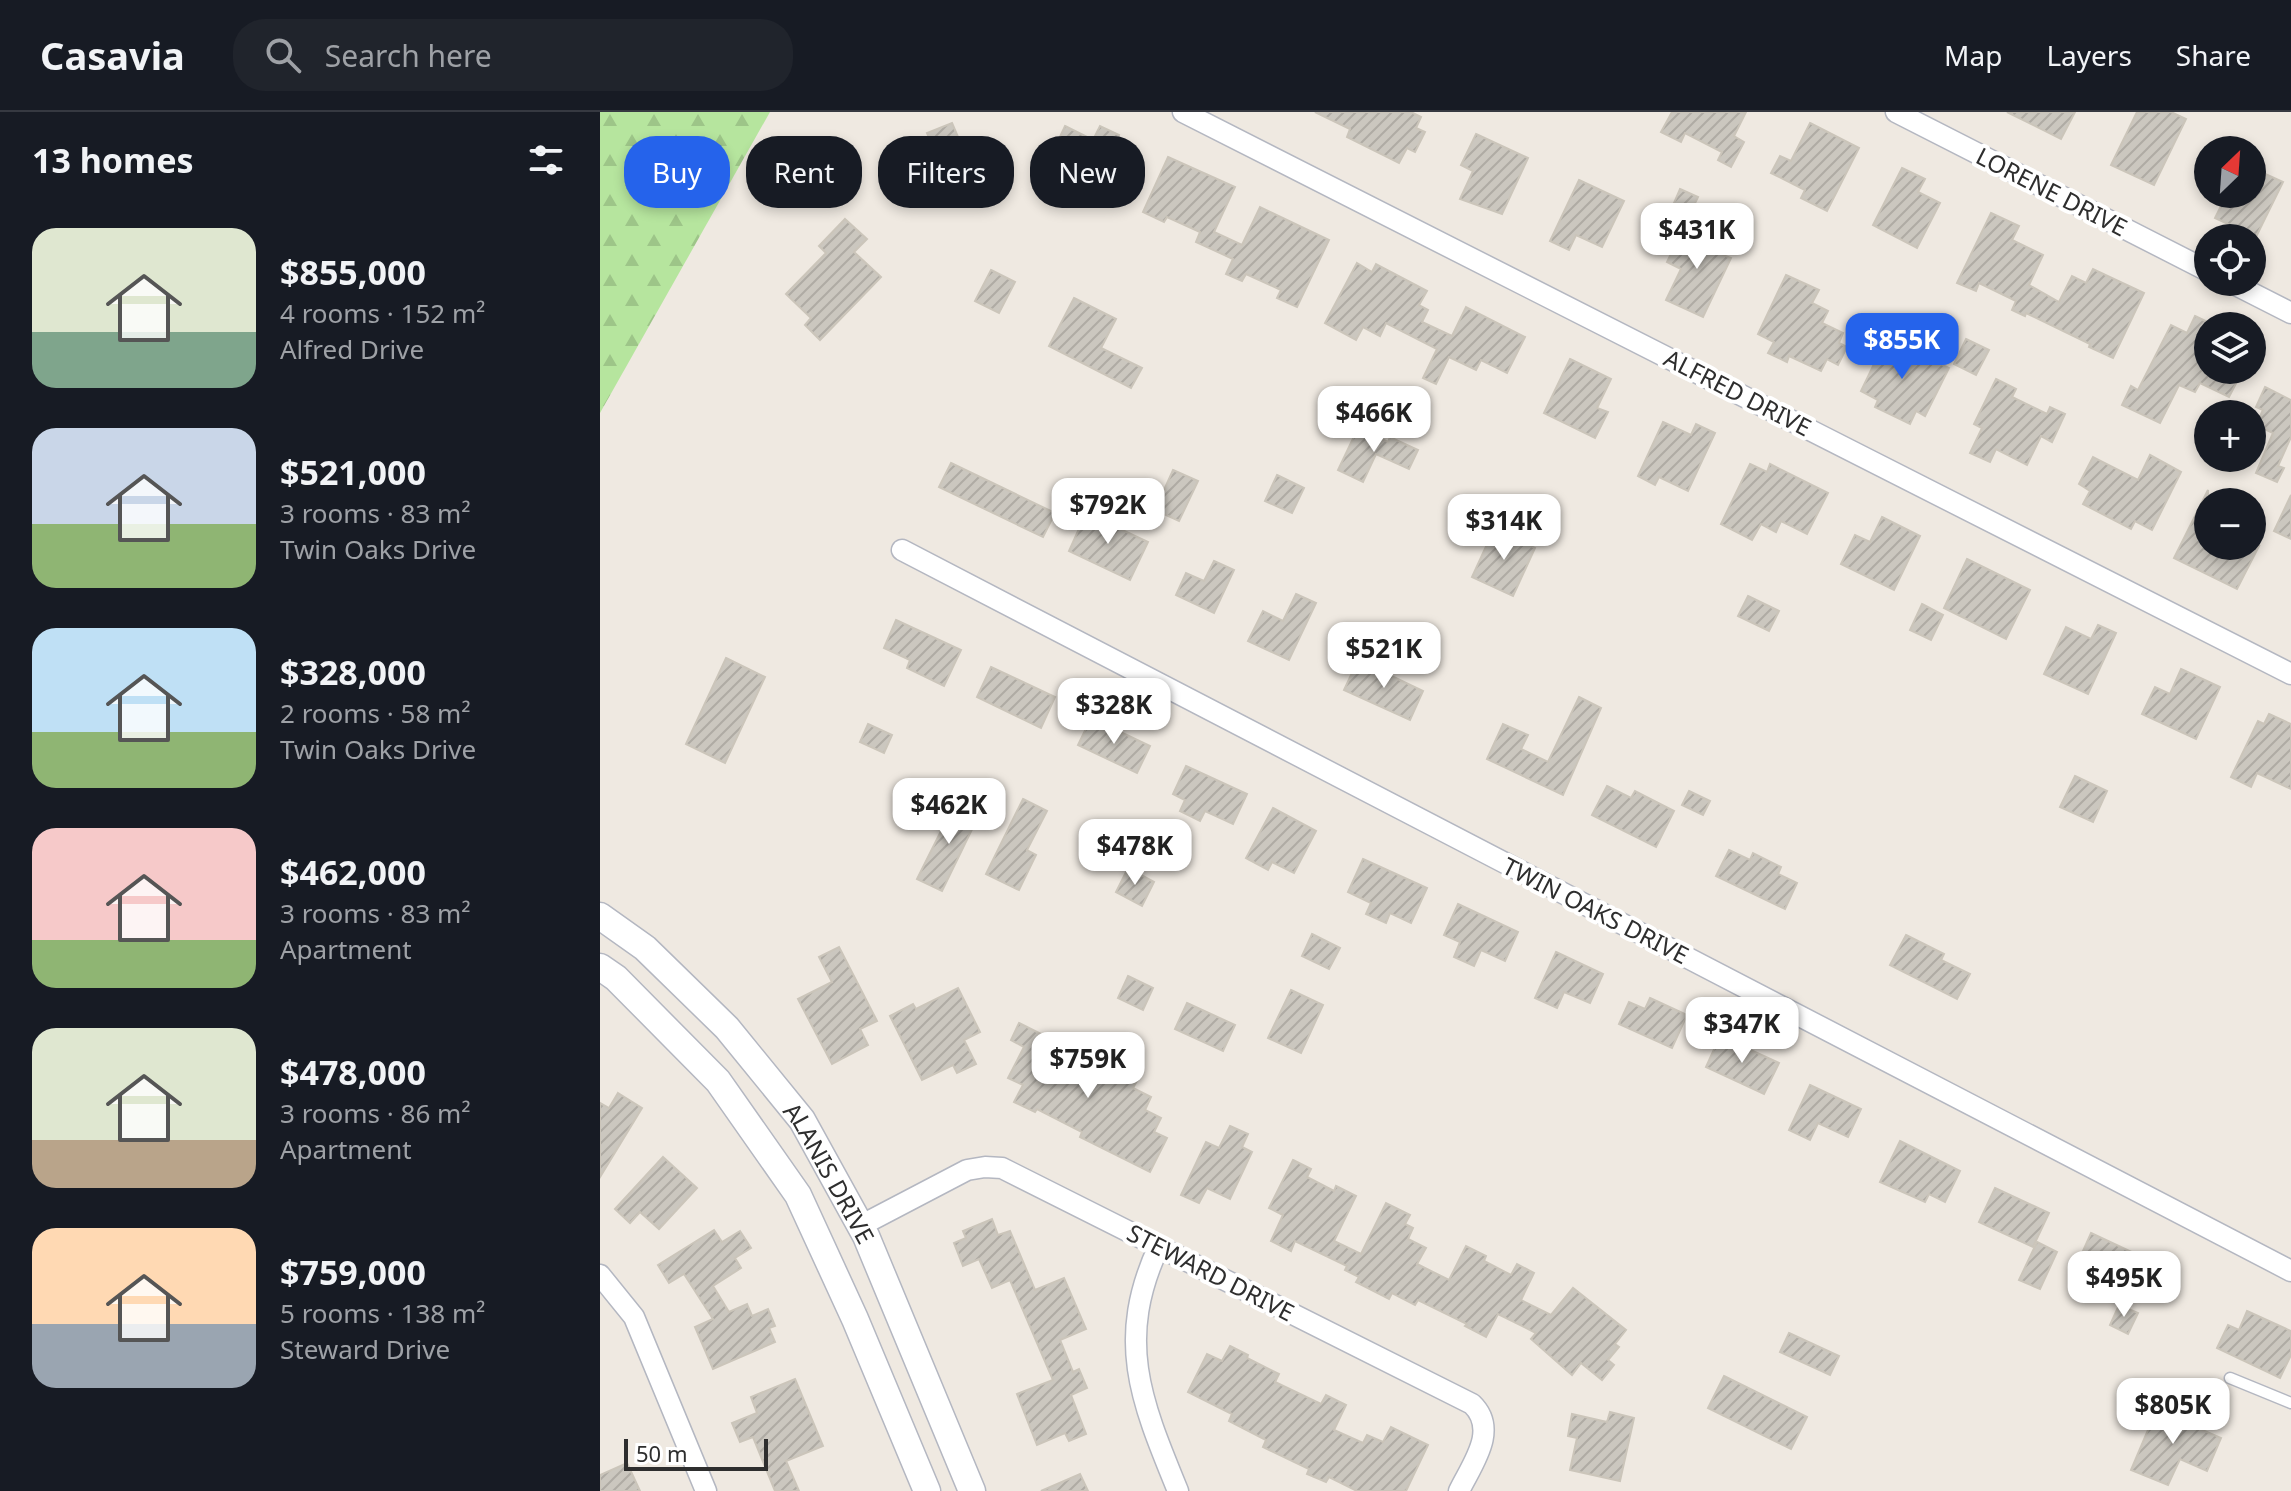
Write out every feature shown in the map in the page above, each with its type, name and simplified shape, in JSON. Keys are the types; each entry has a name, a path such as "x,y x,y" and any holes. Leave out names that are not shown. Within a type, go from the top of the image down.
{"main road":[{"name":"ALANIS DRIVE","path":"600,916 645,948 727,1028 802,1120 860,1226 972,1491"},
{"name":"ALANIS DRIVE","path":"600,967 616,978 718,1081 798,1195 855,1319 927,1491"}],"street":[{"name":"ALFRED DRIVE","path":"1183,112 2291,674"},
{"name":"LORENE DRIVE","path":"1896,112 2194,264"},
{"path":"2258,296 2291,313"},
{"name":"TWIN OAKS DRIVE","path":"902,550 2291,1271"},
{"name":"STEWARD DRIVE","path":"860,1226 967,1170 1002,1168 1472,1404 1484,1419 1484,1438 1459,1491"},
{"path":"1159,1246 1150,1266 1137,1316 1136,1367 1148,1417 1178,1491"},
{"path":"600,1275 634,1317 706,1491"}],"lane":[{"path":"2230,1378 2291,1403"}],"green space":[{"path":"600,112 770,112 756,136 746,136 746,154 730,183 730,136 624,136 624,208 716,208 600,413"}],"building":[{"path":"1315,112 1411,112 1421,117 1416,128 1425,132 1415,152 1407,148 1399,163 1347,137 1350,129"},
{"path":"1672,112 1746,112 1734,136 1744,142 1731,167 1718,160 1722,152 1685,133 1681,142 1661,132"},
{"path":"2007,112 2075,112 2061,139"},
{"path":"2137,112 2171,112 2186,119 2154,185 2111,165"},
{"path":"952,123 958,136 928,136 927,133"},
{"path":"1810,123 1859,148 1827,211 1801,198 1805,190 1771,173 1780,156 1791,161"},
{"path":"1065,126 1085,136 1060,136"},
{"path":"1100,126 1119,136 1095,136"},
{"path":"1476,134 1528,158 1502,214 1460,199 1473,171 1461,165"},
{"path":"1168,157 1235,187 1214,232 1242,245 1260,207 1329,240 1297,307 1277,298 1281,290 1246,274 1242,281 1226,274 1233,259 1196,242 1200,232 1167,217 1164,222 1143,212"},
{"path":"1902,168 1925,179 1918,192 1940,203 1917,248 1873,225"},
{"path":"2266,174 2283,182 2262,224 2228,224 2215,218 2220,208 2266,208"},
{"path":"1579,180 1624,201 1602,247 1576,235 1569,250 1550,241"},
{"path":"1680,189 1698,197 1685,224 1668,217"},
{"path":"1991,213 2019,226 2012,240 2043,255 2029,285 2059,302 2072,276 2086,283 2093,269 2144,293 2113,358 2026,313 2025,316 2012,310 2016,301 1979,283 1976,291 1957,283"},
{"path":"845,219 867,239 854,252 881,277 820,340 805,325 811,318 786,294 826,253 819,246"},
{"path":"1684,227 1726,247 1723,255 1731,258 1703,317 1666,300 1681,269 1667,262"},
{"path":"1357,263 1372,272 1376,264 1427,291 1419,305 1428,310 1422,322 1452,336 1466,307 1525,337 1507,373 1481,360 1476,370 1449,357 1436,384 1423,378 1437,349 1386,323 1380,336 1363,327 1356,340 1325,323"},
{"path":"991,270 1015,282 999,313 975,301"},
{"path":"1786,275 1819,290 1812,303 1828,311 1822,323 1843,333 1839,343 1847,347 1838,365 1827,359 1821,371 1789,356 1787,362 1768,353 1774,342 1758,334"},
{"path":"1074,298 1116,319 1101,348 1142,368 1131,388 1049,346"},
{"path":"2194,318 2194,384 2199,384 2195,392 2179,385 2160,423 2122,405 2131,386 2138,390 2171,325 2187,333"},
{"path":"1881,331 1895,338 1891,347 1927,365 1930,359 1949,368 1925,416 1916,411 1910,424 1875,407 1878,400 1861,391 1875,362 1868,359"},
{"path":"1966,339 1989,350 1976,375 1954,364"},
{"path":"1570,359 1611,379 1597,408 1608,412 1595,438 1544,413"},
{"path":"1996,379 2016,389 2012,397 2047,414 2050,407 2065,414 2052,442 2041,436 2027,465 1996,449 1990,462 1970,453 1982,428 1974,424"},
{"path":"2202,384 2236,384 2229,397"},
{"path":"2265,387 2291,400 2291,437 2278,466 2284,468 2277,482 2256,473 2266,472 2266,449 2273,433 2266,430 2266,400 2259,400"},
{"path":"1663,422 1691,435 1696,424 1715,433 1688,491 1659,477 1655,485 1638,476"},
{"path":"1358,428 1388,442 1390,437 1418,450 1409,469 1376,454 1363,482 1338,470"},
{"path":"2150,455 2181,472 2152,530 2135,521 2131,529 2083,504 2090,491 2079,484 2093,457 2138,480"},
{"path":"951,463 1055,513 1043,537 939,487"},
{"path":"1750,464 1767,472 1770,464 1828,493 1807,534 1781,521 1776,532 1761,524 1752,540 1721,524"},
{"path":"1173,470 1198,481 1179,521 1155,510"},
{"path":"1277,475 1304,488 1292,513 1265,501"},
{"path":"2291,495 2291,539 2274,531"},
{"path":"1086,513 1148,542 1130,580 1069,551"},
{"path":"1882,517 1920,536 1894,590 1841,564 1855,535 1870,542"},
{"path":"2194,518 2194,560 2252,560 2237,589 2174,558"},
{"path":"1494,529 1535,548 1513,596 1472,577"},
{"path":"1967,559 2030,590 2006,639 1944,608"},
{"path":"1214,561 1234,570 1214,613 1176,595 1186,573 1204,581"},
{"path":"1296,594 1316,603 1289,660 1248,641 1263,611 1283,621"},
{"path":"1748,596 1779,611 1769,631 1738,616"},
{"path":"1922,604 1943,615 1931,640 1910,630"},
{"path":"896,620 961,650 944,686 907,668 910,660 884,648"},
{"path":"2098,625 2116,633 2088,694 2044,674 2066,627 2091,639"},
{"path":"726,658 765,677 725,763 686,744"},
{"path":"1358,660 1423,691 1410,720 1344,690"},
{"path":"991,667 1055,697 1041,728 977,697"},
{"path":"2181,669 2220,687 2196,739 2142,714 2155,687 2170,694"},
{"path":"1579,697 1601,708 1563,795 1487,759 1503,724 1528,735 1521,749 1548,762"},
{"path":"2269,714 2291,724 2291,789 2257,773 2251,787 2231,777 2258,721 2264,724"},
{"path":"1091,718 1150,746 1137,773 1078,745"},
{"path":"868,724 892,735 884,753 860,742"},
{"path":"1186,766 1247,794 1233,824 1205,811 1200,821 1180,811 1185,800 1173,794"},
{"path":"2075,776 2107,791 2093,822 2060,807"},
{"path":"1607,786 1631,798 1635,791 1674,811 1656,847 1592,815"},
{"path":"1689,791 1710,801 1703,815 1682,805"},
{"path":"1023,799 1047,811 1027,850 1036,855 1019,890 986,874"},
{"path":"956,801 980,813 942,891 917,879"},
{"path":"1273,808 1316,831 1294,873 1272,862 1268,870 1246,858"},
{"path":"1729,850 1750,860 1753,853 1781,867 1778,874 1797,883 1785,909 1716,876"},
{"path":"1363,859 1427,888 1411,923 1390,913 1386,923 1366,914 1371,903 1348,892"},
{"path":"1128,868 1154,882 1142,906 1116,892"},
{"path":"1458,904 1518,932 1505,961 1481,950 1474,966 1454,957 1460,942 1444,935"},
{"path":"1312,934 1340,948 1329,969 1302,956"},
{"path":"1906,935 1944,954 1941,960 1970,974 1957,999 1890,965"},
{"path":"839,947 877,1021 860,1029 868,1045 832,1064 798,999 832,982 819,957"},
{"path":"1556,952 1603,974 1590,1003 1564,992 1557,1008 1535,998"},
{"path":"1128,976 1153,988 1143,1010 1118,998"},
{"path":"958,988 980,1032 964,1040 976,1064 957,1073 953,1065 922,1080 890,1016 913,1004 916,1009"},
{"path":"1291,990 1323,1005 1301,1053 1268,1038"},
{"path":"1650,998 1687,1015 1672,1048 1619,1024 1629,1002 1645,1009"},
{"path":"1187,1003 1235,1025 1223,1051 1175,1029"},
{"path":"1019,1023 1049,1038 1043,1050 1072,1065 1077,1054 1112,1072 1114,1067 1138,1079 1133,1088 1151,1097 1145,1110 1161,1118 1154,1132 1167,1138 1150,1172 1080,1137 1082,1132 1037,1109 1035,1112 1014,1102 1023,1085 1008,1078 1024,1047 1011,1040"},
{"path":"1720,1036 1779,1063 1764,1094 1706,1067"},
{"path":"1810,1085 1861,1109 1848,1137 1818,1123 1810,1140 1789,1130"},
{"path":"618,1093 642,1108 600,1177 600,1103 609,1108"},
{"path":"1230,1126 1248,1134 1242,1147 1252,1152 1230,1199 1207,1188 1199,1203 1181,1195 1206,1142 1219,1148"},
{"path":"1900,1141 1960,1171 1945,1202 1929,1194 1925,1202 1880,1182"},
{"path":"663,1157 697,1188 659,1229 640,1212 630,1223 615,1209"},
{"path":"1293,1160 1311,1169 1307,1177 1334,1191 1336,1186 1356,1196 1334,1241 1361,1254 1386,1203 1410,1215 1405,1224 1413,1228 1408,1239 1426,1248 1417,1264 1449,1280 1466,1246 1486,1256 1484,1261 1511,1275 1517,1264 1534,1273 1521,1300 1551,1315 1573,1288 1626,1330 1615,1344 1619,1347 1608,1360 1614,1365 1602,1380 1581,1363 1572,1375 1531,1339 1536,1333 1498,1314 1486,1337 1418,1300 1415,1305 1392,1293 1389,1299 1356,1282 1359,1277 1345,1270 1347,1266 1295,1241 1291,1251 1271,1241 1283,1215 1269,1208"},
{"path":"1995,1188 2049,1213 2033,1247 1979,1222"},
{"path":"992,1219 998,1235 1010,1231 1035,1290 1064,1278 1086,1329 1060,1340 1073,1372 1079,1369 1087,1388 1071,1395 1086,1434 1069,1441 1065,1433 1037,1445 1017,1394 1053,1380 1010,1280 992,1288 979,1259 963,1266 954,1243 966,1238 963,1231"},
{"path":"714,1230 722,1242 740,1231 751,1248 735,1258 741,1268 713,1286 729,1312 747,1304 752,1316 768,1309 775,1326 769,1328 775,1342 713,1369 695,1327 713,1319 684,1274 669,1283 658,1265"},
{"path":"2091,1233 2138,1255 2120,1293 2074,1271"},
{"path":"2037,1242 2057,1252 2040,1289 2019,1280"},
{"path":"2119,1305 2138,1313 2128,1334 2110,1325"},
{"path":"2247,1311 2291,1331 2291,1355 2280,1378 2217,1348 2228,1325 2239,1330"},
{"path":"1789,1333 1839,1356 1830,1375 1780,1352"},
{"path":"1230,1346 1279,1374 1275,1382 1321,1404 1326,1395 1346,1405 1334,1430 1363,1443 1367,1435 1383,1442 1391,1427 1428,1445 1406,1491 1357,1491 1329,1477 1326,1482 1307,1474 1309,1469 1263,1447 1266,1440 1229,1421 1232,1414 1188,1392 1207,1354 1222,1361"},
{"path":"1724,1376 1807,1417 1791,1449 1708,1408"},
{"path":"795,1379 823,1446 786,1461 799,1491 775,1491 753,1437 740,1442 732,1423 757,1413 751,1397"},
{"path":"2159,1404 2180,1412 2177,1419 2221,1438 2207,1471 2180,1459 2168,1485 2131,1470"},
{"path":"1610,1412 1634,1418 1620,1481 1570,1470 1577,1438 1568,1436 1572,1414 1607,1422"},
{"path":"627,1463 640,1491 600,1491 600,1475"},
{"path":"1080,1474 1088,1491 1041,1491"}]}
